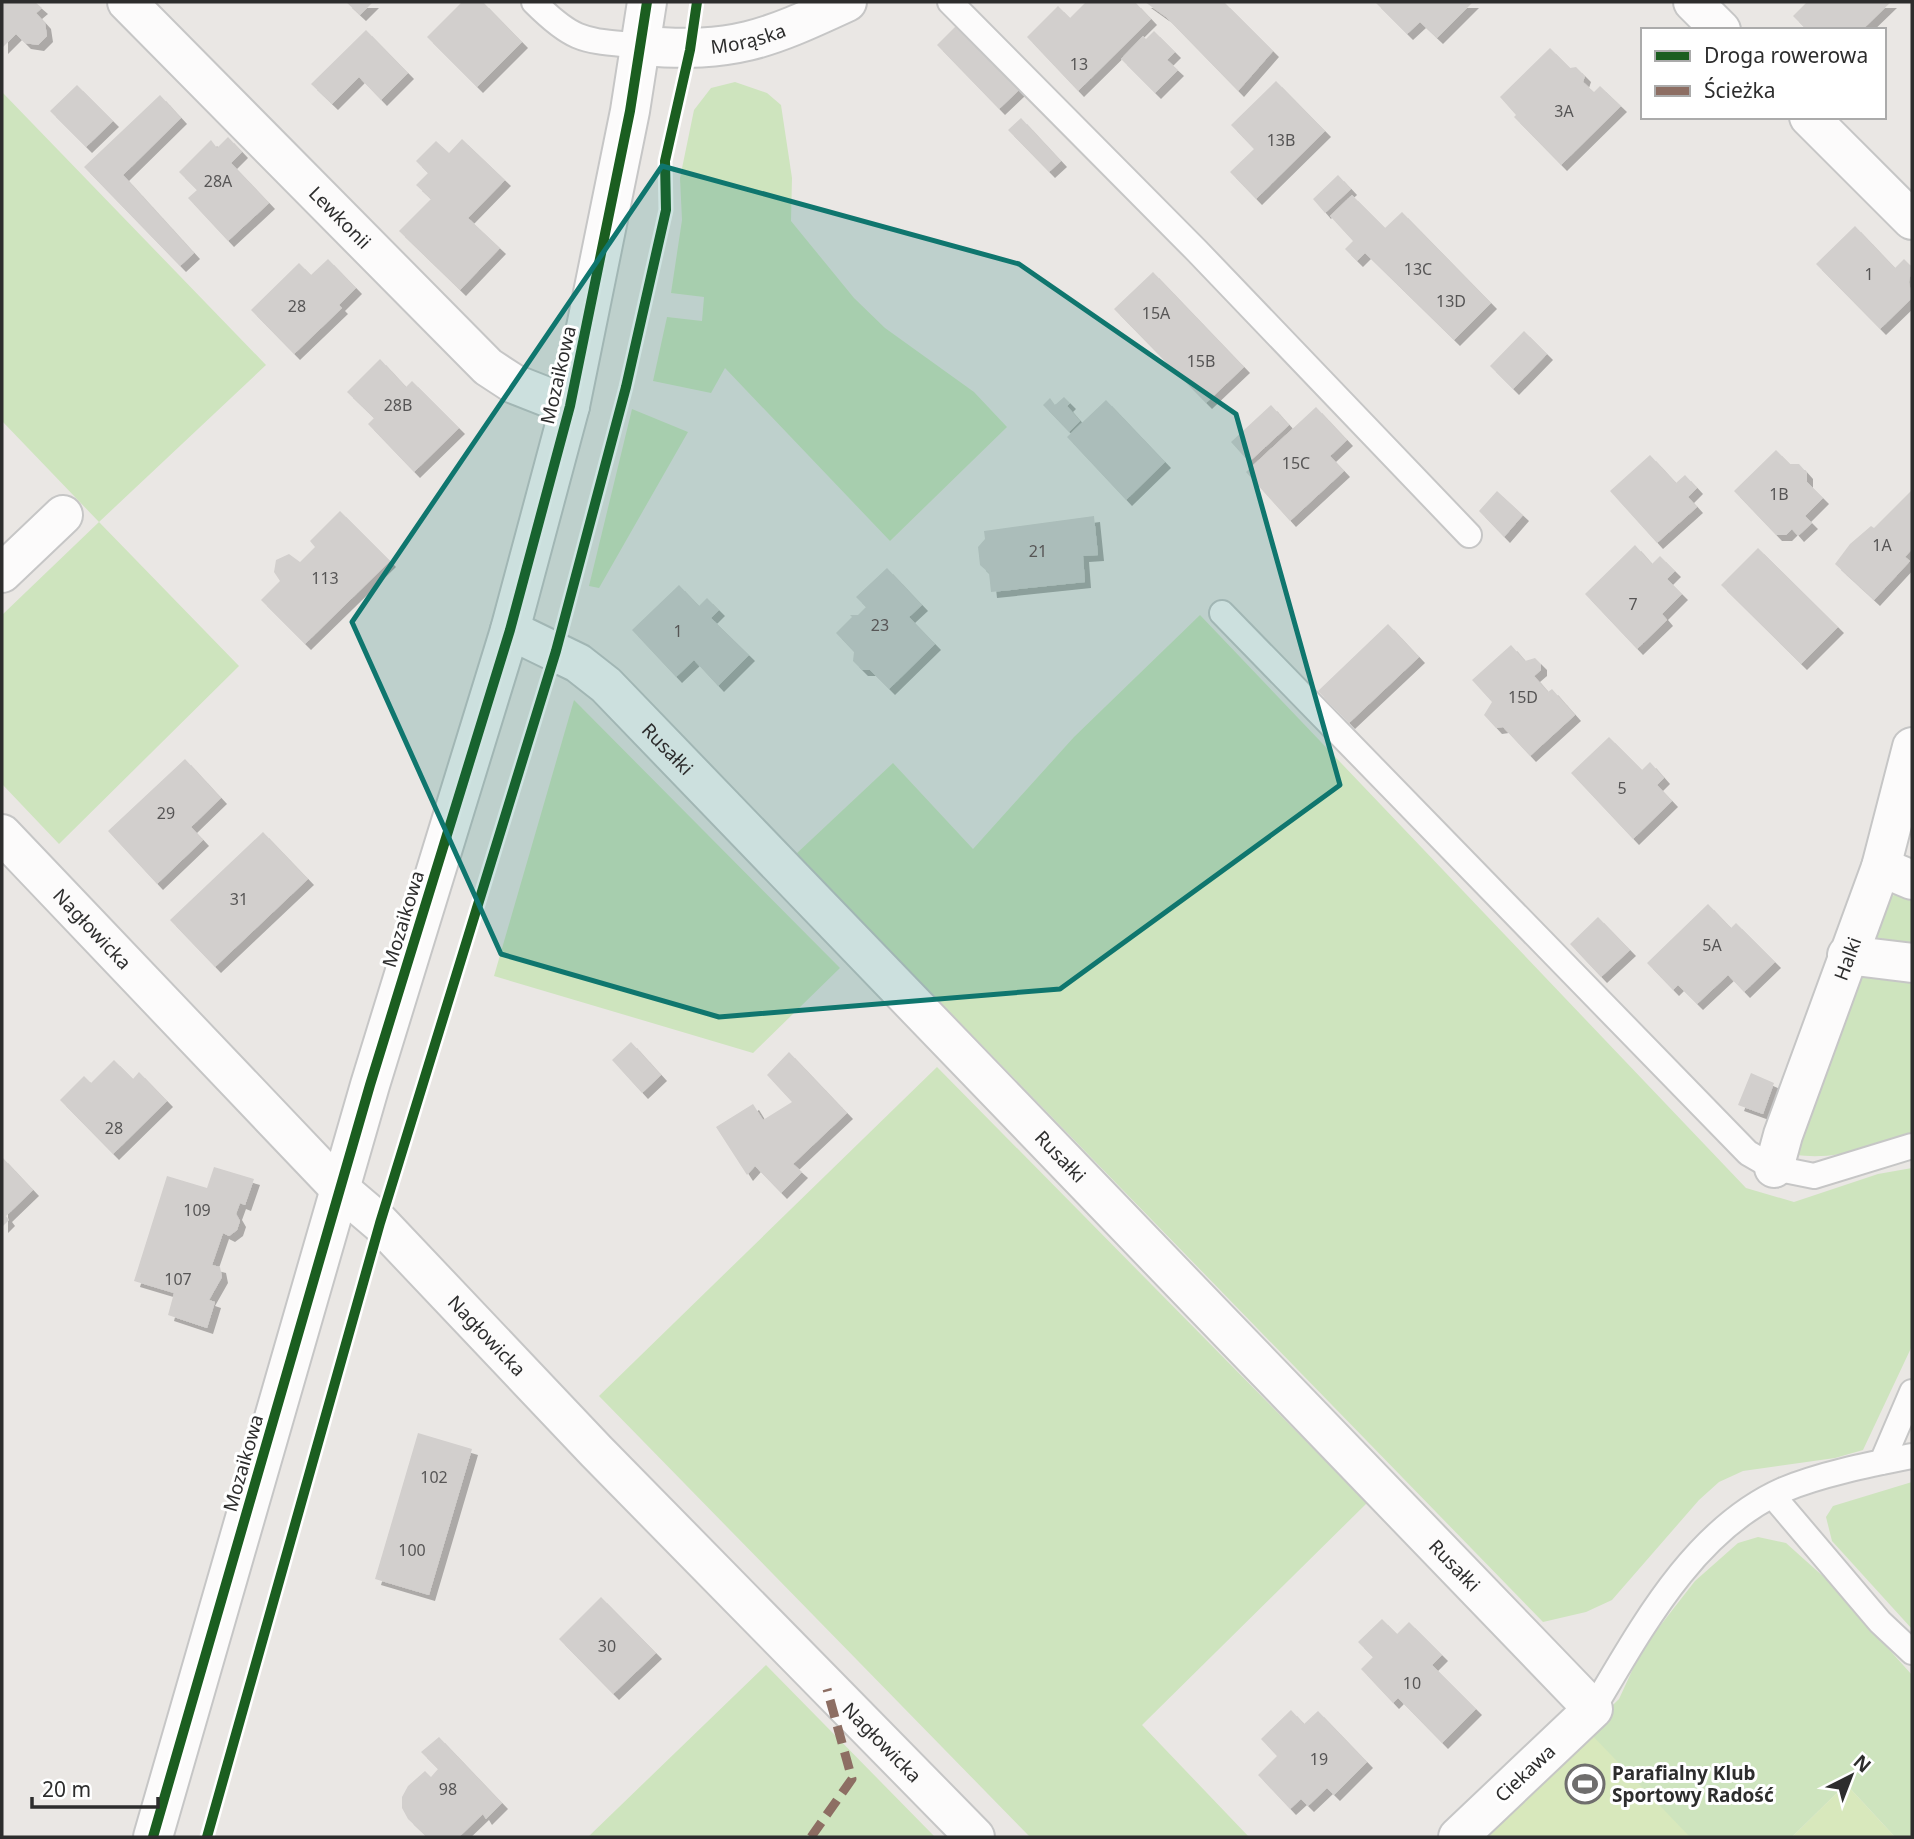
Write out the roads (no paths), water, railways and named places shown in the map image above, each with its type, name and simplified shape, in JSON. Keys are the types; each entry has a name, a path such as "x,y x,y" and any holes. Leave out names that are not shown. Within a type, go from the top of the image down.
{"street":[{"name":"Lewkonii","path":"127,2 488,367 522,388 570,406"},
{"name":"Mozaikowa","path":"153,1837 340,1189 510,630 570,406 642,46 647,2"},
{"name":"Morąska","path":"642,46 690,50 747,43 780,33 847,2"},
{"path":"1693,2 1719,28"},
{"path":"1811,119 1912,220"},
{"path":"2,573 63,515"},
{"name":"Rusałki","path":"510,630 578,663 606,685 1593,1709"},
{"name":"Halki","path":"1774,1168 1783,1135 1847,955 1896,873 1912,747"},
{"name":"Nagłowicka","path":"2,834 340,1189 380,1223 615,1471 975,1837"},
{"path":"1847,955 1912,963"},
{"name":"Ciekawa","path":"1458,1837 1593,1709"}],"lane":[{"path":"534,2 562,29 583,39 642,46"},
{"path":"950,2 1207,261 1469,535"},
{"path":"1222,613 1748,1153 1774,1168 1814,1176 1912,1146"},
{"path":"1882,1462 1912,1392"},
{"path":"1593,1709 1632,1643 1697,1556 1731,1524 1773,1496 1912,1455"},
{"path":"1773,1496 1880,1622 1912,1652"}],"place":[{"name":"Parafialny Klub Sportowy Radość","path":"1585,1784"}]}
